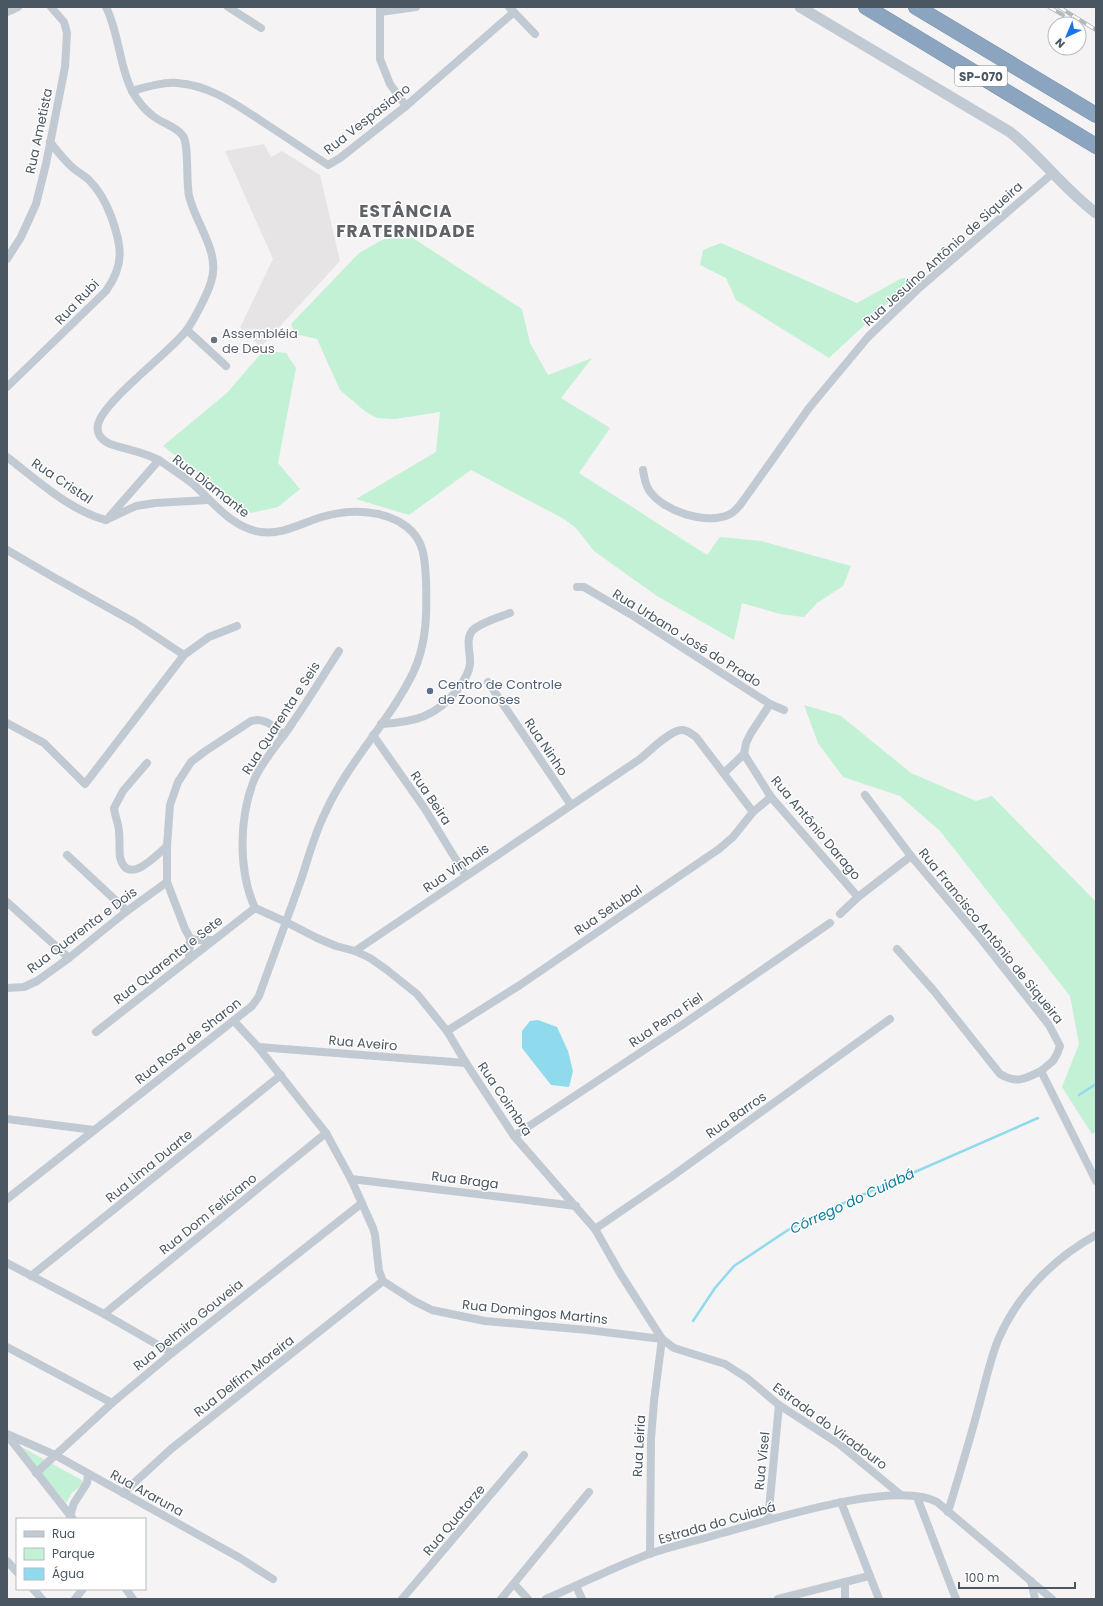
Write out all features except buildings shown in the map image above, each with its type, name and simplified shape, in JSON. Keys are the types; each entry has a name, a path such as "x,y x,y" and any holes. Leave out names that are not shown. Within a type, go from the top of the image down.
{"highway":[{"name":"SP-070","path":"866,7 1096,146"},
{"name":"SP-070","path":"916,7 1096,115"}],"street":[{"path":"7,12 18,7"},
{"name":"Rua Ametista","path":"7,259 26,227 36,204 65,67 67,33 64,22 51,7"},
{"name":"Rua Diamante","path":"106,7 113,25 132,91 144,108 153,116 175,128 184,137 186,144 187,186 190,199 212,253 214,269 211,282 187,330 173,346 110,404 98,424 99,435 104,441 123,449 147,455 159,460 193,484 208,500 229,518 251,530 264,533 278,532 291,529 323,516 345,512 367,512 381,514 394,519 407,527 417,537 422,547 425,563 425,634 414,672 381,724"},
{"path":"228,7 261,28"},
{"path":"406,106 390,84 380,59 380,10 416,7"},
{"path":"800,7 995,122 1022,142 1081,202 1096,212"},
{"path":"512,10 536,34"},
{"name":"Rua Vespasiano","path":"132,91 176,83 193,85 211,91 229,99 328,165 345,154 406,106 512,10"},
{"name":"Rua Rubi","path":"7,388 106,291 114,279 119,264 121,252 118,236 104,198 89,180 72,167 50,142"},
{"name":"Rua Jesuíno Antônio de Siqueira","path":"643,470 646,486 650,492 669,508 678,512 700,517 715,518 732,514 812,403 868,337 918,289 1053,173"},
{"path":"187,330 226,366"},
{"name":"Rua Cristal","path":"7,457 55,494 97,518 106,520"},
{"path":"106,520 159,460"},
{"path":"106,520 136,506 155,503 208,500"},
{"path":"7,550 134,622 184,655"},
{"name":"Rua Urbano José do Prado","path":"577,587 584,587 630,614 770,704 784,710"},
{"path":"381,724 414,720 430,715 440,708 464,681 469,670 469,638 472,632 481,625 510,613"},
{"path":"7,723 44,743 85,784 184,655 209,637 237,626"},
{"name":"Rua Quarenta e Seis","path":"255,908 250,898 246,881 242,844 243,821 247,800 254,779 339,651"},
{"name":"Rua Ninho","path":"488,682 571,805"},
{"path":"754,812 724,773 744,754 746,743 751,733 770,704"},
{"path":"190,958 190,938 185,929 167,882 167,846 170,805 178,782 192,762 204,752 251,721 259,719 266,721 284,735"},
{"name":"Rua Rosa de Sharon","path":"7,1200 252,1006 259,996 324,815 347,774 381,724"},
{"name":"Rua Vinhais","path":"355,951 640,759 669,735 678,730 683,729 689,731 696,737 724,773"},
{"name":"Rua Beira","path":"373,735 425,809 466,876"},
{"name":"Rua Antônio Darago","path":"744,754 771,797 858,897"},
{"path":"146,763 123,791 114,808 119,831 120,857 124,865 129,870 135,870 167,846"},
{"name":"Rua Francisco Antônio de Siqueira","path":"865,795 911,856 981,939 1049,1025 1060,1046 1053,1061 1041,1071"},
{"name":"Rua Setubal","path":"447,1031 520,984 719,849 739,830 754,812 771,797"},
{"path":"67,855 126,911"},
{"path":"840,914 858,897 911,856"},
{"name":"Rua Quarenta e Dois","path":"7,988 24,987 37,981 126,911 167,882"},
{"path":"7,902 68,958"},
{"path":"255,908 286,922"},
{"name":"Rua Quarenta e Sete","path":"96,1032 255,908"},
{"name":"Rua Coimbra","path":"286,922 317,938 336,946 355,951 370,958 417,994 447,1031 514,1136 595,1229 620,1273 662,1339"},
{"name":"Rua Pena Fiel","path":"514,1136 682,1025 830,923"},
{"path":"190,938 196,940 213,940"},
{"path":"897,949 934,991 1000,1074 1008,1079 1015,1080 1025,1078 1041,1071 1096,1181"},
{"name":"Rua Barros","path":"595,1229 671,1177 890,1019"},
{"path":"234,1021 258,1047 326,1133 351,1179 375,1235 379,1271 383,1281"},
{"name":"Rua Aveiro","path":"258,1047 466,1063"},
{"name":"Rua Lima Duarte","path":"31,1276 281,1075"},
{"path":"7,1119 94,1130"},
{"name":"Rua Dom Felíciano","path":"104,1314 326,1133"},
{"name":"Rua Braga","path":"351,1179 576,1206"},
{"name":"Rua Delmiro Gouveia","path":"36,1473 112,1403 172,1353 362,1203"},
{"path":"948,1512 987,1373 998,1340 1011,1315 1026,1293 1042,1276 1064,1256 1096,1235"},
{"path":"7,1263 104,1314 172,1353"},
{"name":"Rua Domingos Martins","path":"383,1281 414,1301 432,1310 451,1315 485,1321 588,1330 662,1339"},
{"name":"Rua Delfim Moreira","path":"123,1494 171,1449 383,1281"},
{"name":"Estrada do Viradouro","path":"662,1339 674,1348 725,1364 747,1378 779,1405 839,1444 901,1495"},
{"name":"Rua Leiria","path":"650,1554 651,1439 662,1339"},
{"path":"7,1347 112,1403"},
{"name":"Rua Visel","path":"768,1520 779,1405"},
{"path":"7,1435 71,1517"},
{"name":"Rua Araruna","path":"7,1435 55,1456 240,1558 273,1579"},
{"name":"Rua Quatorze","path":"407,1597 524,1455"},
{"path":"71,1517 74,1503 87,1483 88,1475"},
{"path":"501,1599 589,1492"},
{"path":"901,1495 928,1497 937,1502 1052,1599"},
{"name":"Estrada do Cuiabá","path":"546,1599 650,1554 768,1520 841,1502 872,1497 901,1495"},
{"path":"917,1497 956,1599"},
{"path":"841,1502 879,1599"},
{"path":"8,1565 16,1571"},
{"path":"781,1599 869,1576"},
{"path":"1031,1581 1035,1599"},
{"path":"845,1582 845,1599"},
{"path":"514,1584 528,1599"},
{"path":"576,1586 582,1599"},
{"path":"34,1590 42,1599"},
{"path":"75,1599 82,1590"},
{"path":"127,1590 133,1599"}],"shaded area":[{"path":"264,144 271,157 282,151 320,175 340,261 261,347 240,328 273,259 225,151"}],"green space":[{"path":"402,231 522,309 530,343 548,375 592,358 561,398 610,428 579,473 707,555 720,537 761,541 851,566 843,586 817,603 804,617 780,614 742,603 734,640 657,596 594,551 576,528 564,519 471,470 409,515 356,499 436,452 440,412 395,419 377,418 366,412 340,390 317,339 295,334 291,324 359,253"},
{"path":"721,243 857,303 902,278 916,277 829,358 736,300 726,278 700,265 703,250"},
{"path":"264,350 286,353 296,368 278,463 300,489 278,507 251,513 163,446 227,393"},
{"path":"804,705 841,716 911,773 976,801 992,796 1096,902 1096,1132 1092,1134 1062,1087 1079,1044 1070,996 940,831 900,796 843,777 818,743"},
{"path":"18,1445 85,1482 72,1493 66,1503"}],"water":[{"path":"538,1020 557,1027 568,1051 573,1071 569,1087 551,1085 522,1048 522,1031 530,1021"}],"waterway":[{"path":"1079,1095 1096,1084"},
{"name":"Córrego do Cuiabá","path":"693,1321 715,1288 734,1266 788,1230 835,1207 1038,1118"}],"railway":[{"path":"1049,7 1063,15"},
{"path":"1059,7 1096,30"}],"place":[{"name":"Assembléia de Deus","path":"214,340"},
{"name":"Centro de Controle de Zoonoses","path":"430,691"}],"district":[{"name":"ESTÂNCIA FRATERNIDADE","path":"406,221"}]}
